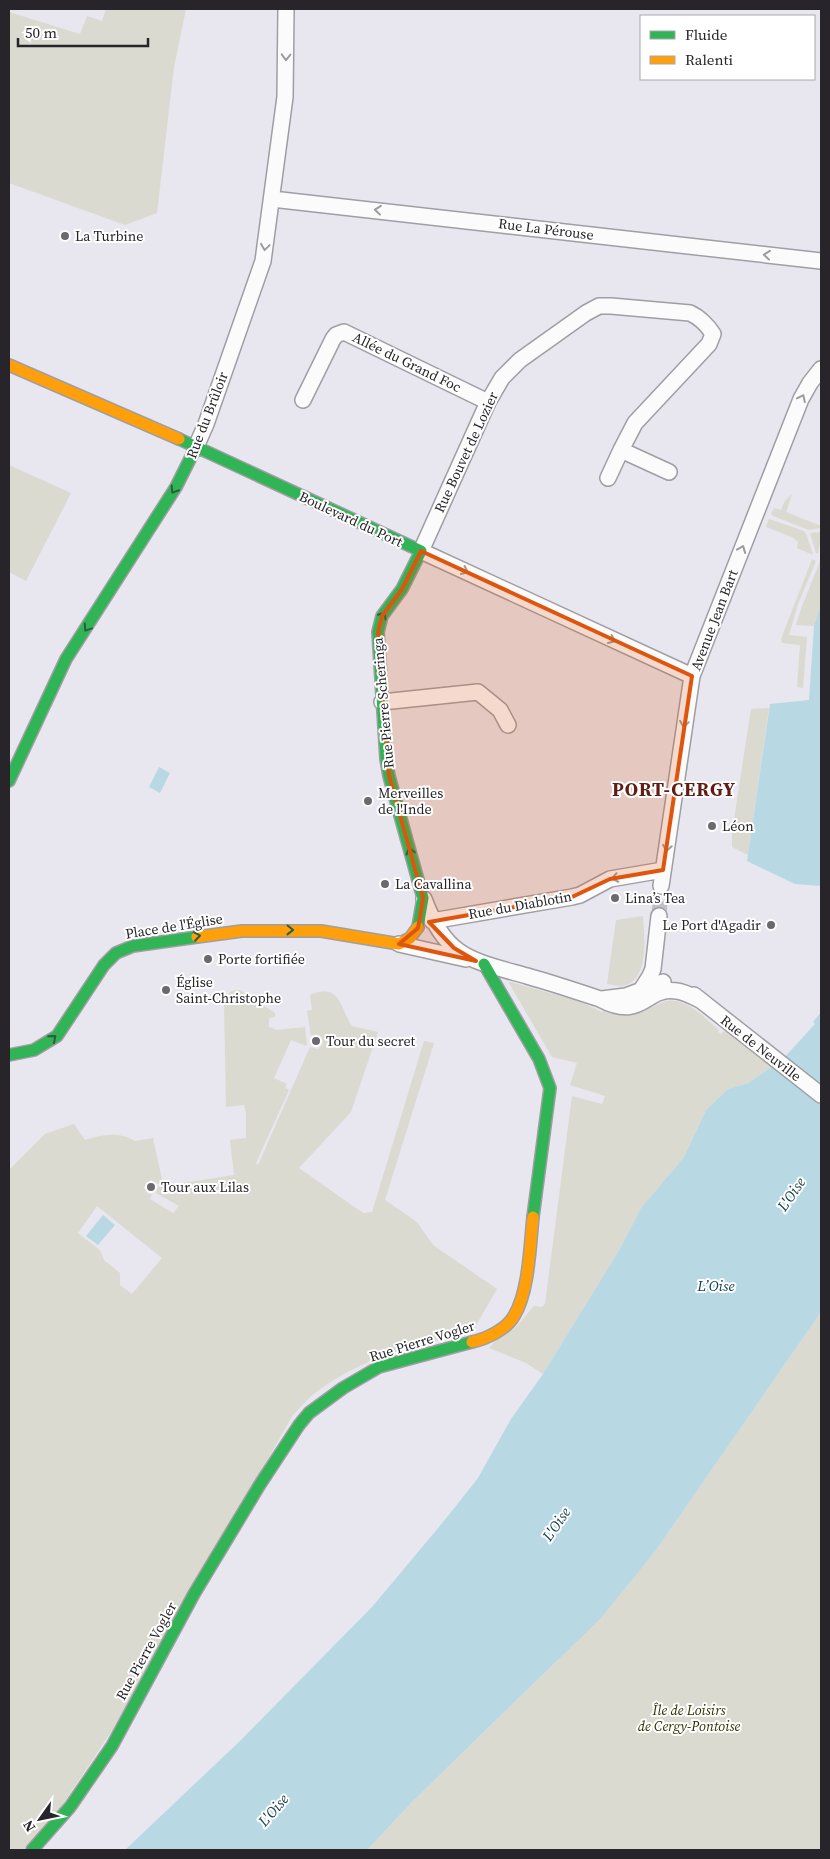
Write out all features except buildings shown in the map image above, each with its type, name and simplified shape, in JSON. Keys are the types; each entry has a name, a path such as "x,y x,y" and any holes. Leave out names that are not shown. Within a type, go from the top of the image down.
{"street":[{"name":"Rue du Brûloir","path":"9,781 66,659 176,487 209,416 263,261 285,97 286,9"},
{"name":"Rue La Pérouse","path":"272,199 821,261"},
{"name":"Rue Bouvet de Lozier","path":"421,551 488,402 502,378 511,368 594,309 605,305 692,314 710,328 713,334 712,339 635,423 622,450"},
{"name":"Allée du Grand Foc","path":"303,400 334,337 344,332 488,402"},
{"name":"Boulevard du Port","path":"9,364 196,447 692,676"},
{"name":"Avenue Jean Bart","path":"661,886 692,676 801,399 820,372"},
{"path":"608,478 622,450 669,472"},
{"name":"Rue Pierre Scheringa","path":"421,551 407,581 379,620 378,638 389,776 423,898 432,921"},
{"path":"382,702 478,692 500,710 508,725"},
{"name":"Rue du Diablotin","path":"432,921 572,897 580,895 610,879 663,870"},
{"path":"399,944 410,938 418,928 423,898"},
{"path":"641,990 653,969 659,916"},
{"name":"Rue de Neuville","path":"432,921 454,948 480,962"},
{"name":"Rue de Neuville","path":"242,931 321,931 399,944 480,962 600,999 618,1007 638,1005 664,991 678,990 702,1001"},
{"name":"Place de l'Église","path":"9,1055 34,1050 56,1036 104,965 122,949 242,931"},
{"name":"Rue Pierre Vogler","path":"32,1850 70,1807 102,1762 194,1594 259,1486 299,1425 310,1413 343,1388 379,1367 481,1340 510,1322 517,1310 524,1290 550,1088 546,1072 539,1059 480,962"},
{"name":"Rue de Neuville","path":"600,999 615,998 662,983 675,982 685,986 821,1095"}],"highlighted area":[{"path":"421,551 692,676 663,870 610,879 572,897 429,922 454,948 476,961 399,944 418,928 423,898 389,776 378,632 382,616 402,589"}],"green space":[{"path":"106,9 186,9 174,67 157,213 125,225 9,183 9,12 80,34 87,16 102,21"},
{"path":"9,465 71,493 26,581 9,572"},
{"path":"792,494 786,512 821,526 821,528 809,530 771,514 774,508 781,510 785,501"},
{"path":"769,519 804,531 813,555 797,548 798,542 792,537 766,527"},
{"path":"821,532 821,544 818,553 816,553 810,533"},
{"path":"812,559 816,561 798,604 789,635 807,637 803,688 797,687 800,645 782,643 781,639"},
{"path":"821,559 821,604 814,626 796,625 802,606"},
{"path":"769,708 748,855 732,847 732,833 751,709"},
{"path":"643,916 644,956 638,975 632,982 623,986 607,984 616,920"},
{"path":"510,982 579,1001 602,1012 604,1009 627,1012 628,1016 661,1003 677,1001 699,1013 719,1030 718,1032 721,1034 726,1029 772,1067 748,1083 728,1089 706,1110 684,1157 641,1208 621,1247 543,1374 526,1363 489,1348 498,1338 517,1326 534,1306 542,1307 545,1304 572,1096 602,1104 605,1096 570,1085 577,1063 552,1057"},
{"path":"240,990 275,1013 275,1017 269,1018 269,1027 277,1030 305,1027 307,1046 291,1040 274,1078 287,1084 285,1088 289,1090 256,1163 258,1165 310,1047 318,1049 323,1044 320,1036 316,1034 311,1036 307,1011 312,1010 310,995 320,992 334,994 342,1005 352,1026 378,1032 351,1112 299,1168 363,1213 372,1212 424,1041 434,1043 385,1200 417,1222 433,1245 497,1289 472,1332 390,1354 351,1370 315,1393 293,1415 111,1732 61,1807 23,1850 9,1850 9,1170 45,1134 74,1124 85,1140 110,1135 122,1136 135,1141 153,1138 163,1184 158,1184 151,1180 146,1183 144,1188 148,1194 152,1194 150,1199 173,1213 179,1206 156,1193 158,1187 234,1175 230,1140 246,1138 246,1112 244,1105 226,1107 224,999 231,991","holes":["97,1206 162,1258 132,1294 120,1285 120,1273 104,1260 100,1250 78,1233"]},
{"name":"Île de Loisirs de Cergy-Pontoise","path":"821,1312 821,1850 367,1850 412,1802 557,1661 656,1550"}],"water":[{"name":"PORT-CERGY","path":"821,604 821,886 795,884 747,861 770,704 809,700 814,626"},
{"path":"159,767 170,773 160,793 149,787"},
{"name":"L’Oise","path":"821,1012 821,1312 656,1550 601,1618 412,1802 367,1850 125,1850 240,1741 372,1607 444,1521 478,1478 511,1419 543,1374 621,1247 641,1208 684,1157 706,1110 728,1089 748,1083 782,1060 815,1024 813,1022"},
{"path":"103,1215 115,1225 98,1245 86,1236"}],"tunnel":[{"path":"659,916 661,886"}],"traffic: fast":[{"path":"179,439 421,551 402,589 382,616 378,632 386,759 423,898 418,927"},
{"path":"9,781 66,659 176,487 196,447"},
{"path":"9,1055 34,1050 57,1036 104,965 116,953 133,946 197,937"},
{"path":"484,964 539,1059 550,1088 533,1217"},
{"path":"32,1850 70,1807 112,1746 194,1594 259,1486 309,1413 343,1388 379,1367 472,1342"}],"traffic: slow":[{"path":"9,365 179,439"},
{"path":"197,937 242,931 321,931 399,944 410,938 418,927"},
{"path":"472,1342 490,1336 501,1329 511,1321 519,1306 526,1282 533,1217"}],"place":[{"name":"La Turbine","path":"65,236"},
{"name":"Merveilles de l'Inde","path":"368,801"},
{"name":"Léon","path":"712,826"},
{"name":"La Cavallina","path":"385,884"},
{"name":"Lina’s Tea","path":"615,898"},
{"name":"Le Port d'Agadir","path":"771,925"},
{"name":"Porte fortifiée","path":"208,959"},
{"name":"Église Saint-Christophe","path":"166,990"},
{"name":"Tour du secret","path":"316,1041"},
{"name":"Tour aux Lilas","path":"151,1187"}],"district":[{"name":"PORT-CERGY","path":"674,789"}],"water label":[{"name":"L'Oise","path":"791,1194"},
{"name":"L'Oise","path":"556,1524"},
{"name":"L'Oise","path":"273,1810"}]}
